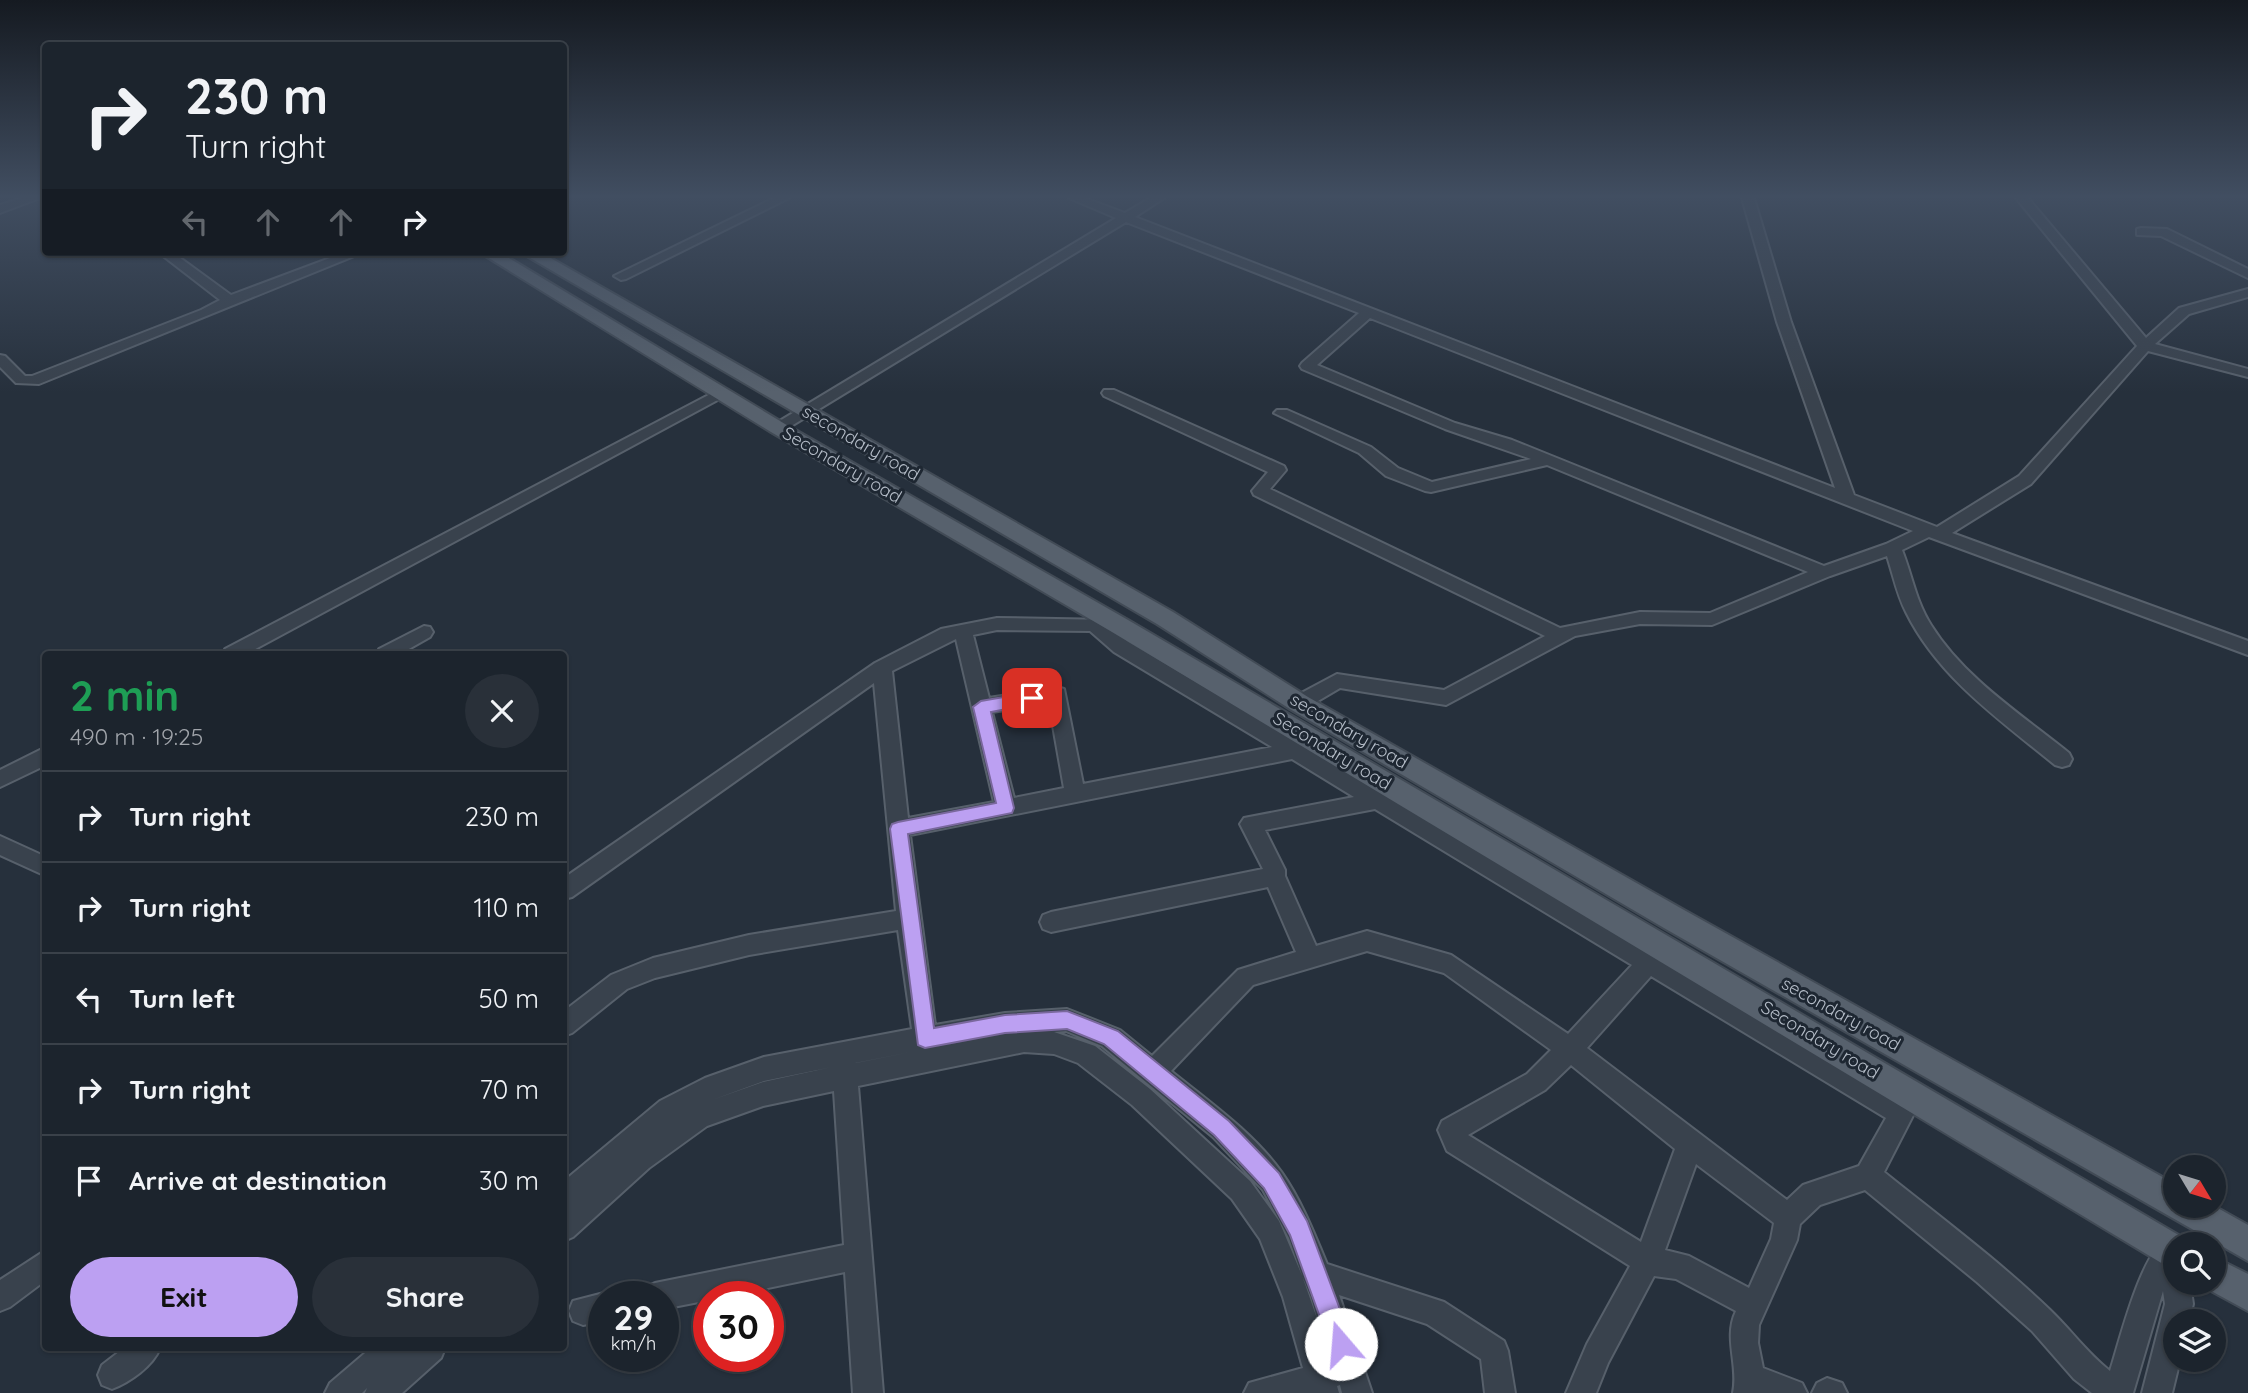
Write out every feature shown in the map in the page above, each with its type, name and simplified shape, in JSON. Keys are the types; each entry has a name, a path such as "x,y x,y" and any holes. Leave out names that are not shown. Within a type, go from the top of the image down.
{"main road":[{"name":"Secondary road","path":"505,263 778,429 1121,626 1656,955 1907,1104 2163,1245"},
{"name":"secondary road","path":"547,263 1164,618 1299,703 1661,912 2163,1195"},
{"path":"2202,1218 2248,1244"},
{"path":"2226,1282 2248,1293"}],"street":[{"path":"179,263 229,300"},
{"path":"0,359 21,380 34,381 206,313 229,300 328,263"},
{"path":"621,276 648,263"},
{"path":"778,429 1054,263"},
{"path":"1243,263 1933,532 2248,648"},
{"path":"1767,263 1784,322 1846,496"},
{"path":"2076,263 2145,346 2248,373"},
{"path":"2226,263 2248,274"},
{"path":"1299,703 1337,681 1446,698 1571,630 1640,618 1712,619 1824,572 1933,532 2025,480 2145,346 2184,311 2248,293"},
{"path":"1370,311 1307,366 1450,426 1506,443 1824,572"},
{"path":"238,651 720,393"},
{"path":"1109,393 1278,470 1259,491 1561,636"},
{"path":"1282,413 1365,450 1392,472 1431,487 1548,460"},
{"path":"1892,548 1903,571 1913,609 1934,645 1974,684 2062,759"},
{"path":"567,888 881,668 947,634 998,624 1121,626"},
{"path":"1094,625 1121,647 1375,801 1656,955 1536,1082 1451,1130 1456,1142 1647,1261 1679,1266 1755,1306"},
{"path":"963,631 1006,808"},
{"path":"391,651 424,632"},
{"path":"881,668 908,919 927,1050"},
{"path":"981,707 1057,694 1076,794"},
{"path":"898,829 1293,751"},
{"path":"0,779 42,757"},
{"path":"1310,958 1274,876 1274,870 1251,824 1375,801"},
{"path":"0,845 42,864"},
{"path":"1051,922 1274,876"},
{"path":"567,1023 618,982 653,968 749,945 908,919"},
{"path":"1153,1072 1246,977 1367,940 1451,965 1570,1049 1788,1217"},
{"path":"927,1050 1005,1024 1067,1020 1111,1038 1222,1128 1272,1181 1299,1229 1318,1275 1353,1380 1259,1393"},
{"path":"567,1196 669,1111 714,1086 764,1069 844,1065 927,1050 1024,1041 1054,1043 1086,1054 1140,1097 1241,1190 1270,1230 1297,1297 1322,1386"},
{"path":"567,1225 640,1159 699,1117 844,1065"},
{"path":"844,1065 868,1393"},
{"path":"1792,1393 1749,1385 1744,1343 1745,1322 1755,1306 1784,1240 1788,1217 1812,1194 1868,1176 1907,1104"},
{"path":"1581,1393 1597,1354 1647,1261 1690,1144"},
{"path":"1868,1176 1987,1272 2042,1321 2084,1369 2116,1393 2150,1288 2163,1268"},
{"path":"679,1292 858,1256"},
{"path":"0,1297 42,1267"},
{"path":"1318,1275 1434,1312 1494,1351 1500,1393"},
{"path":"2226,1285 2248,1301"},
{"path":"2157,1393 2179,1304 2178,1295"},
{"path":"112,1375 142,1351"},
{"path":"340,1393 388,1351"},
{"path":"380,1393 428,1351"}],"route":[{"path":"1032,698 981,707 1006,808 898,829 925,1039 1005,1024 1067,1020 1111,1038 1222,1128 1272,1181 1299,1229 1341,1344"}]}
